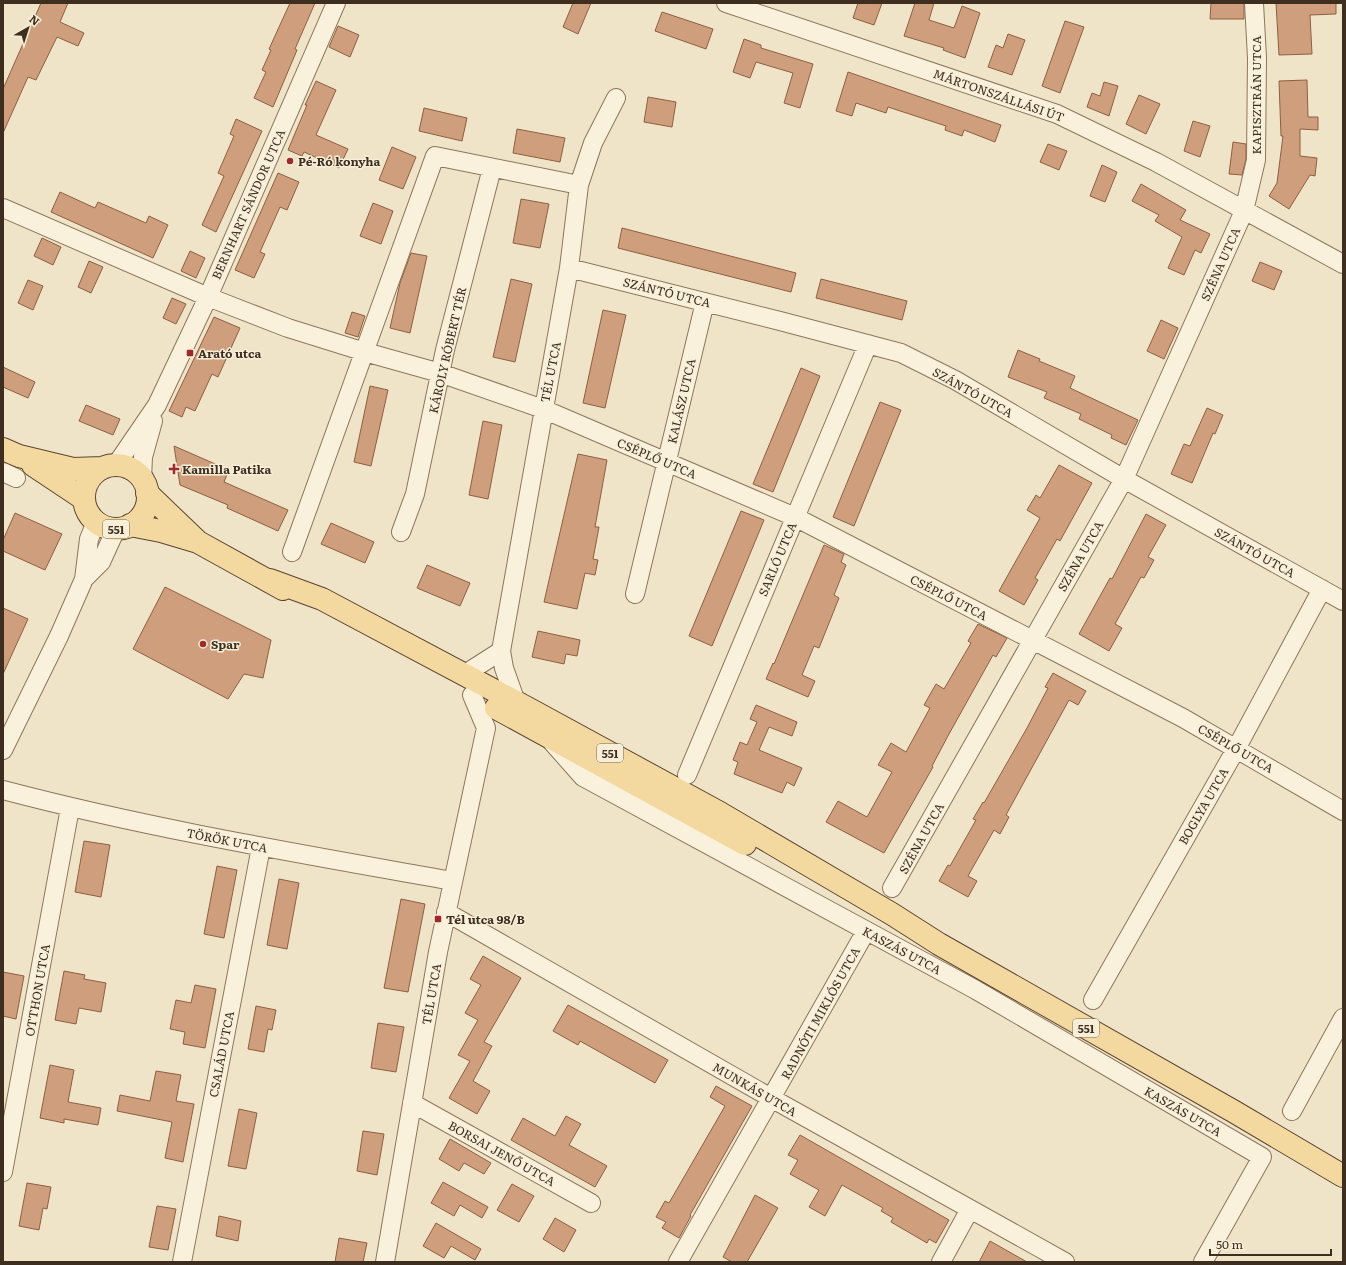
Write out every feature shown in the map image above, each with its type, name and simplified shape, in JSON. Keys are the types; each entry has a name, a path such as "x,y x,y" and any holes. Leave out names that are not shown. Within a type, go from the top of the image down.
{"main road":[{"name":"551","path":"11,452 73,469 108,467 130,468 198,542"},
{"name":"551","path":"11,452 84,499 87,511 96,522 105,527 123,527 161,531 198,542 270,580 314,609 472,695 516,710 720,813 892,914 939,944 1226,1107 1343,1176"},
{"path":"84,499 85,486 91,476 108,467"},
{"name":"551","path":"123,527 140,517 146,506 145,486"},
{"name":"551","path":"270,580 322,599 464,674 516,710 549,737 888,923 939,944"}],"street":[{"name":"BERNHART SÁNDOR UTCA","path":"145,486 143,457 157,405 208,297 336,3"},
{"name":"MÁRTONSZÁLLÁSI ÚT","path":"726,3 1057,114 1156,162 1343,264"},
{"name":"KAPISZTRÁN UTCA","path":"1244,211 1256,160 1257,58 1254,3"},
{"name":"TÉL UTCA","path":"516,710 504,668 501,651 569,268 579,185 593,143 616,98"},
{"path":"292,552 435,156 579,185"},
{"name":"KÁROLY RÓBERT TÉR","path":"401,532 415,494 440,373 492,168"},
{"path":"3,208 208,297 288,328 440,373 543,409"},
{"name":"SZÉNA UTCA","path":"892,888 1124,479 1244,211"},
{"name":"SZÁNTÓ UTCA","path":"569,268 901,353 955,380 1124,479 1343,601"},
{"name":"KALÁSZ UTCA","path":"635,594 705,302"},
{"name":"SARLÓ UTCA","path":"687,774 868,344"},
{"name":"BERNHART SÁNDOR UTCA","path":"108,467 157,405"},
{"name":"CSÉPLŐ UTCA","path":"543,409 795,517 1183,718 1343,810"},
{"path":"3,750 59,636 84,579 89,539 96,522"},
{"path":"84,579 101,562 123,527"},
{"name":"BOGLYA UTCA","path":"1093,1000 1236,749 1322,589"},
{"path":"464,674 501,651"},
{"path":"472,695 486,728 516,710"},
{"name":"TÉL UTCA","path":"385,1262 446,912 486,728"},
{"name":"KASZÁS UTCA","path":"549,737 583,777 976,990 1262,1157 1203,1262"},
{"name":"TÖRÖK UTCA","path":"3,790 70,808 261,847 452,881"},
{"name":"OTTHON UTCA","path":"3,1172 70,808"},
{"name":"CSALÁD UTCA","path":"182,1262 261,847"},
{"name":"MUNKÁS UTCA","path":"446,912 771,1098 1065,1262"},
{"name":"RADNÓTI MIKLÓS UTCA","path":"678,1262 866,931"},
{"path":"1292,1111 1343,1018"},
{"name":"BORSAI JENŐ UTCA","path":"412,1103 591,1202"},
{"path":"941,1262 970,1209"}],"building":[{"path":"41,3 68,3 60,22 84,33 78,46 57,37 36,80 28,77 3,133 3,89"},
{"path":"290,3 315,3 295,49 297,50 273,107 254,98 266,72 262,70 271,50 269,49"},
{"path":"573,3 591,3 578,34 563,27"},
{"path":"858,3 882,3 874,25 853,18"},
{"path":"915,3 934,3 929,20 954,28 962,6 980,13 965,58 943,50 944,48 904,36"},
{"path":"1211,3 1244,3 1244,19 1210,19"},
{"path":"1276,3 1336,3 1336,14 1310,15 1312,54 1279,55"},
{"path":"662,12 713,29 706,49 655,31"},
{"path":"1065,21 1084,27 1060,93 1042,86"},
{"path":"338,26 359,35 350,57 329,47"},
{"path":"1008,34 1025,40 1012,75 988,67 996,45 1003,48"},
{"path":"744,39 761,45 761,48 813,64 800,108 784,103 793,73 756,62 750,78 733,72"},
{"path":"848,72 1001,125 995,142 964,130 962,136 945,130 946,126 888,107 886,113 856,103 852,116 836,111"},
{"path":"1307,80 1308,117 1318,117 1318,130 1300,129 1300,156 1317,158 1315,176 1310,175 1289,209 1269,196 1277,183 1283,136 1281,136 1279,81"},
{"path":"316,81 336,90 316,135 348,149 339,168 304,152 302,156 288,150"},
{"path":"1104,82 1118,86 1109,116 1087,107 1092,93 1100,96"},
{"path":"1139,95 1160,104 1146,134 1126,124"},
{"path":"648,97 676,102 672,127 644,122"},
{"path":"424,108 467,118 462,141 419,131"},
{"path":"236,119 262,131 216,232 202,225 224,176 218,173 234,136 230,134"},
{"path":"1193,121 1210,126 1200,157 1184,151"},
{"path":"517,129 565,138 560,162 513,153"},
{"path":"1233,142 1246,144 1246,159 1242,175 1229,174"},
{"path":"1048,144 1067,151 1059,170 1040,162"},
{"path":"392,147 416,157 403,189 379,180"},
{"path":"1102,165 1117,172 1105,202 1090,196"},
{"path":"278,173 299,182 287,210 280,207 260,252 265,254 254,278 235,270"},
{"path":"1141,184 1186,210 1180,220 1210,234 1201,253 1195,250 1184,275 1168,268 1182,237 1155,221 1159,215 1132,201"},
{"path":"60,192 95,208 98,202 146,223 149,216 168,225 153,258 51,212"},
{"path":"521,199 549,204 540,248 513,243"},
{"path":"373,203 393,211 381,244 360,236"},
{"path":"622,228 796,273 791,292 618,248"},
{"path":"42,238 61,247 53,265 34,256"},
{"path":"190,251 205,258 196,278 181,271"},
{"path":"411,253 427,256 410,333 390,328 400,283"},
{"path":"89,261 103,267 91,293 78,287"},
{"path":"1260,262 1282,271 1274,290 1252,281"},
{"path":"511,279 532,284 515,362 493,357"},
{"path":"821,279 907,301 902,320 816,298"},
{"path":"28,280 43,286 33,310 18,303"},
{"path":"172,298 186,304 176,324 163,318"},
{"path":"603,310 626,315 605,408 583,403"},
{"path":"352,312 365,316 358,337 345,333"},
{"path":"214,317 240,328 218,377 212,374 195,411 186,407 182,417 169,411"},
{"path":"1161,320 1178,328 1164,359 1147,351"},
{"path":"1018,350 1040,359 1039,361 1075,376 1070,388 1138,420 1126,445 1111,438 1112,435 1079,419 1081,414 1044,398 1047,392 1008,377"},
{"path":"3,367 35,382 28,398 3,387"},
{"path":"801,368 820,376 773,492 753,484"},
{"path":"370,386 388,390 371,466 354,462"},
{"path":"880,402 901,410 854,526 833,517"},
{"path":"86,405 120,419 113,435 79,421"},
{"path":"1207,408 1223,415 1215,434 1213,433 1192,483 1171,474 1184,444 1190,446"},
{"path":"483,421 502,425 488,499 469,495"},
{"path":"174,446 229,470 224,482 288,510 278,531 227,508 228,505 180,485"},
{"path":"578,454 607,460 595,527 599,527 593,559 598,560 595,575 585,573 577,609 544,602"},
{"path":"1059,465 1092,483 1060,541 1057,539 1035,578 1038,580 1024,605 999,591 1040,518 1027,510 1036,495 1040,498"},
{"path":"741,511 764,520 712,646 689,636"},
{"path":"15,513 62,534 45,570 3,551 3,540"},
{"path":"1146,514 1166,525 1148,557 1154,560 1144,578 1141,577 1115,624 1122,628 1109,651 1079,634 1110,578 1112,579"},
{"path":"331,523 374,542 365,563 321,544"},
{"path":"824,545 844,554 841,562 846,565 834,595 839,598 819,648 814,646 802,675 815,681 808,697 766,679 773,663 774,664"},
{"path":"427,565 470,583 460,606 417,588"},
{"name":"Spar","path":"165,587 271,640 263,678 244,674 228,699 133,649"},
{"path":"3,608 28,619 3,674"},
{"path":"978,624 1007,638 996,657 993,655 949,734 932,766 933,767 884,853 826,822 838,801 867,817 892,772 878,765 891,743 906,752 930,708 924,705 936,684 944,689 971,643 968,641"},
{"path":"538,631 580,640 577,656 566,654 564,664 532,657"},
{"path":"1053,673 1086,691 1078,705 1069,700 1006,815 1009,817 1000,834 994,830 968,876 977,881 968,897 939,881 948,865 950,866 976,820 973,819 983,802 984,803 1027,728 1048,688 1045,687"},
{"path":"756,705 797,722 792,736 769,727 759,750 802,768 794,786 787,782 782,793 734,774 738,762 733,760 740,742 747,745 757,722 750,719"},
{"path":"84,841 110,845 101,897 75,892"},
{"path":"217,866 237,870 224,938 204,934"},
{"path":"279,879 299,883 287,949 267,945"},
{"path":"401,899 425,904 408,992 384,988"},
{"path":"483,956 521,978 484,1042 492,1046 473,1081 490,1091 477,1114 449,1098 470,1061 458,1055 478,1020 465,1013 481,985 470,979"},
{"path":"64,971 85,975 84,979 106,983 101,1012 79,1008 76,1024 55,1020"},
{"path":"3,972 24,976 16,1019 3,1016"},
{"path":"195,985 216,989 205,1048 183,1044 185,1032 170,1029 176,1000 191,1003"},
{"path":"568,1005 668,1060 655,1083 580,1041 578,1045 553,1031"},
{"path":"256,1006 276,1010 272,1030 268,1029 264,1052 248,1049"},
{"path":"378,1023 404,1027 396,1072 371,1068"},
{"path":"50,1065 74,1070 68,1102 101,1108 98,1125 64,1119 64,1123 40,1118"},
{"path":"156,1071 181,1075 176,1101 194,1104 183,1162 165,1158 172,1122 117,1111 120,1095 150,1101"},
{"path":"716,1086 752,1106 690,1215 691,1216 679,1238 662,1228 666,1222 656,1217 665,1201 669,1203 725,1106 710,1097"},
{"path":"239,1109 257,1113 246,1169 228,1166"},
{"path":"566,1116 581,1124 569,1145 607,1166 595,1187 511,1140 523,1118 555,1136"},
{"path":"363,1131 384,1134 377,1175 357,1171"},
{"path":"800,1135 949,1220 936,1243 929,1239 927,1243 891,1222 893,1218 881,1211 883,1208 842,1185 825,1216 809,1207 819,1190 790,1174 798,1160 788,1155"},
{"path":"450,1139 491,1163 484,1174 464,1163 459,1171 439,1159"},
{"path":"443,1182 488,1207 482,1218 460,1205 454,1216 431,1203"},
{"path":"27,1183 51,1187 47,1209 43,1208 39,1230 19,1226"},
{"path":"512,1184 534,1196 519,1222 497,1210"},
{"path":"755,1195 778,1208 747,1262 732,1262 723,1257"},
{"path":"157,1206 176,1209 168,1250 149,1247"},
{"path":"219,1216 241,1221 238,1241 216,1236"},
{"path":"555,1218 576,1230 564,1252 543,1239"},
{"path":"436,1223 481,1249 475,1260 451,1246 444,1258 423,1246"},
{"path":"339,1238 367,1243 363,1262 335,1262"},
{"path":"990,1241 1027,1262 979,1262"}],"place":[{"name":"Pé-Ró konyha","path":"290,161"},
{"name":"Arató utca","path":"190,353"},
{"name":"Kamilla Patika","path":"174,469"},
{"name":"Spar","path":"203,644"},
{"name":"Tél utca 98/B","path":"438,919"}]}
